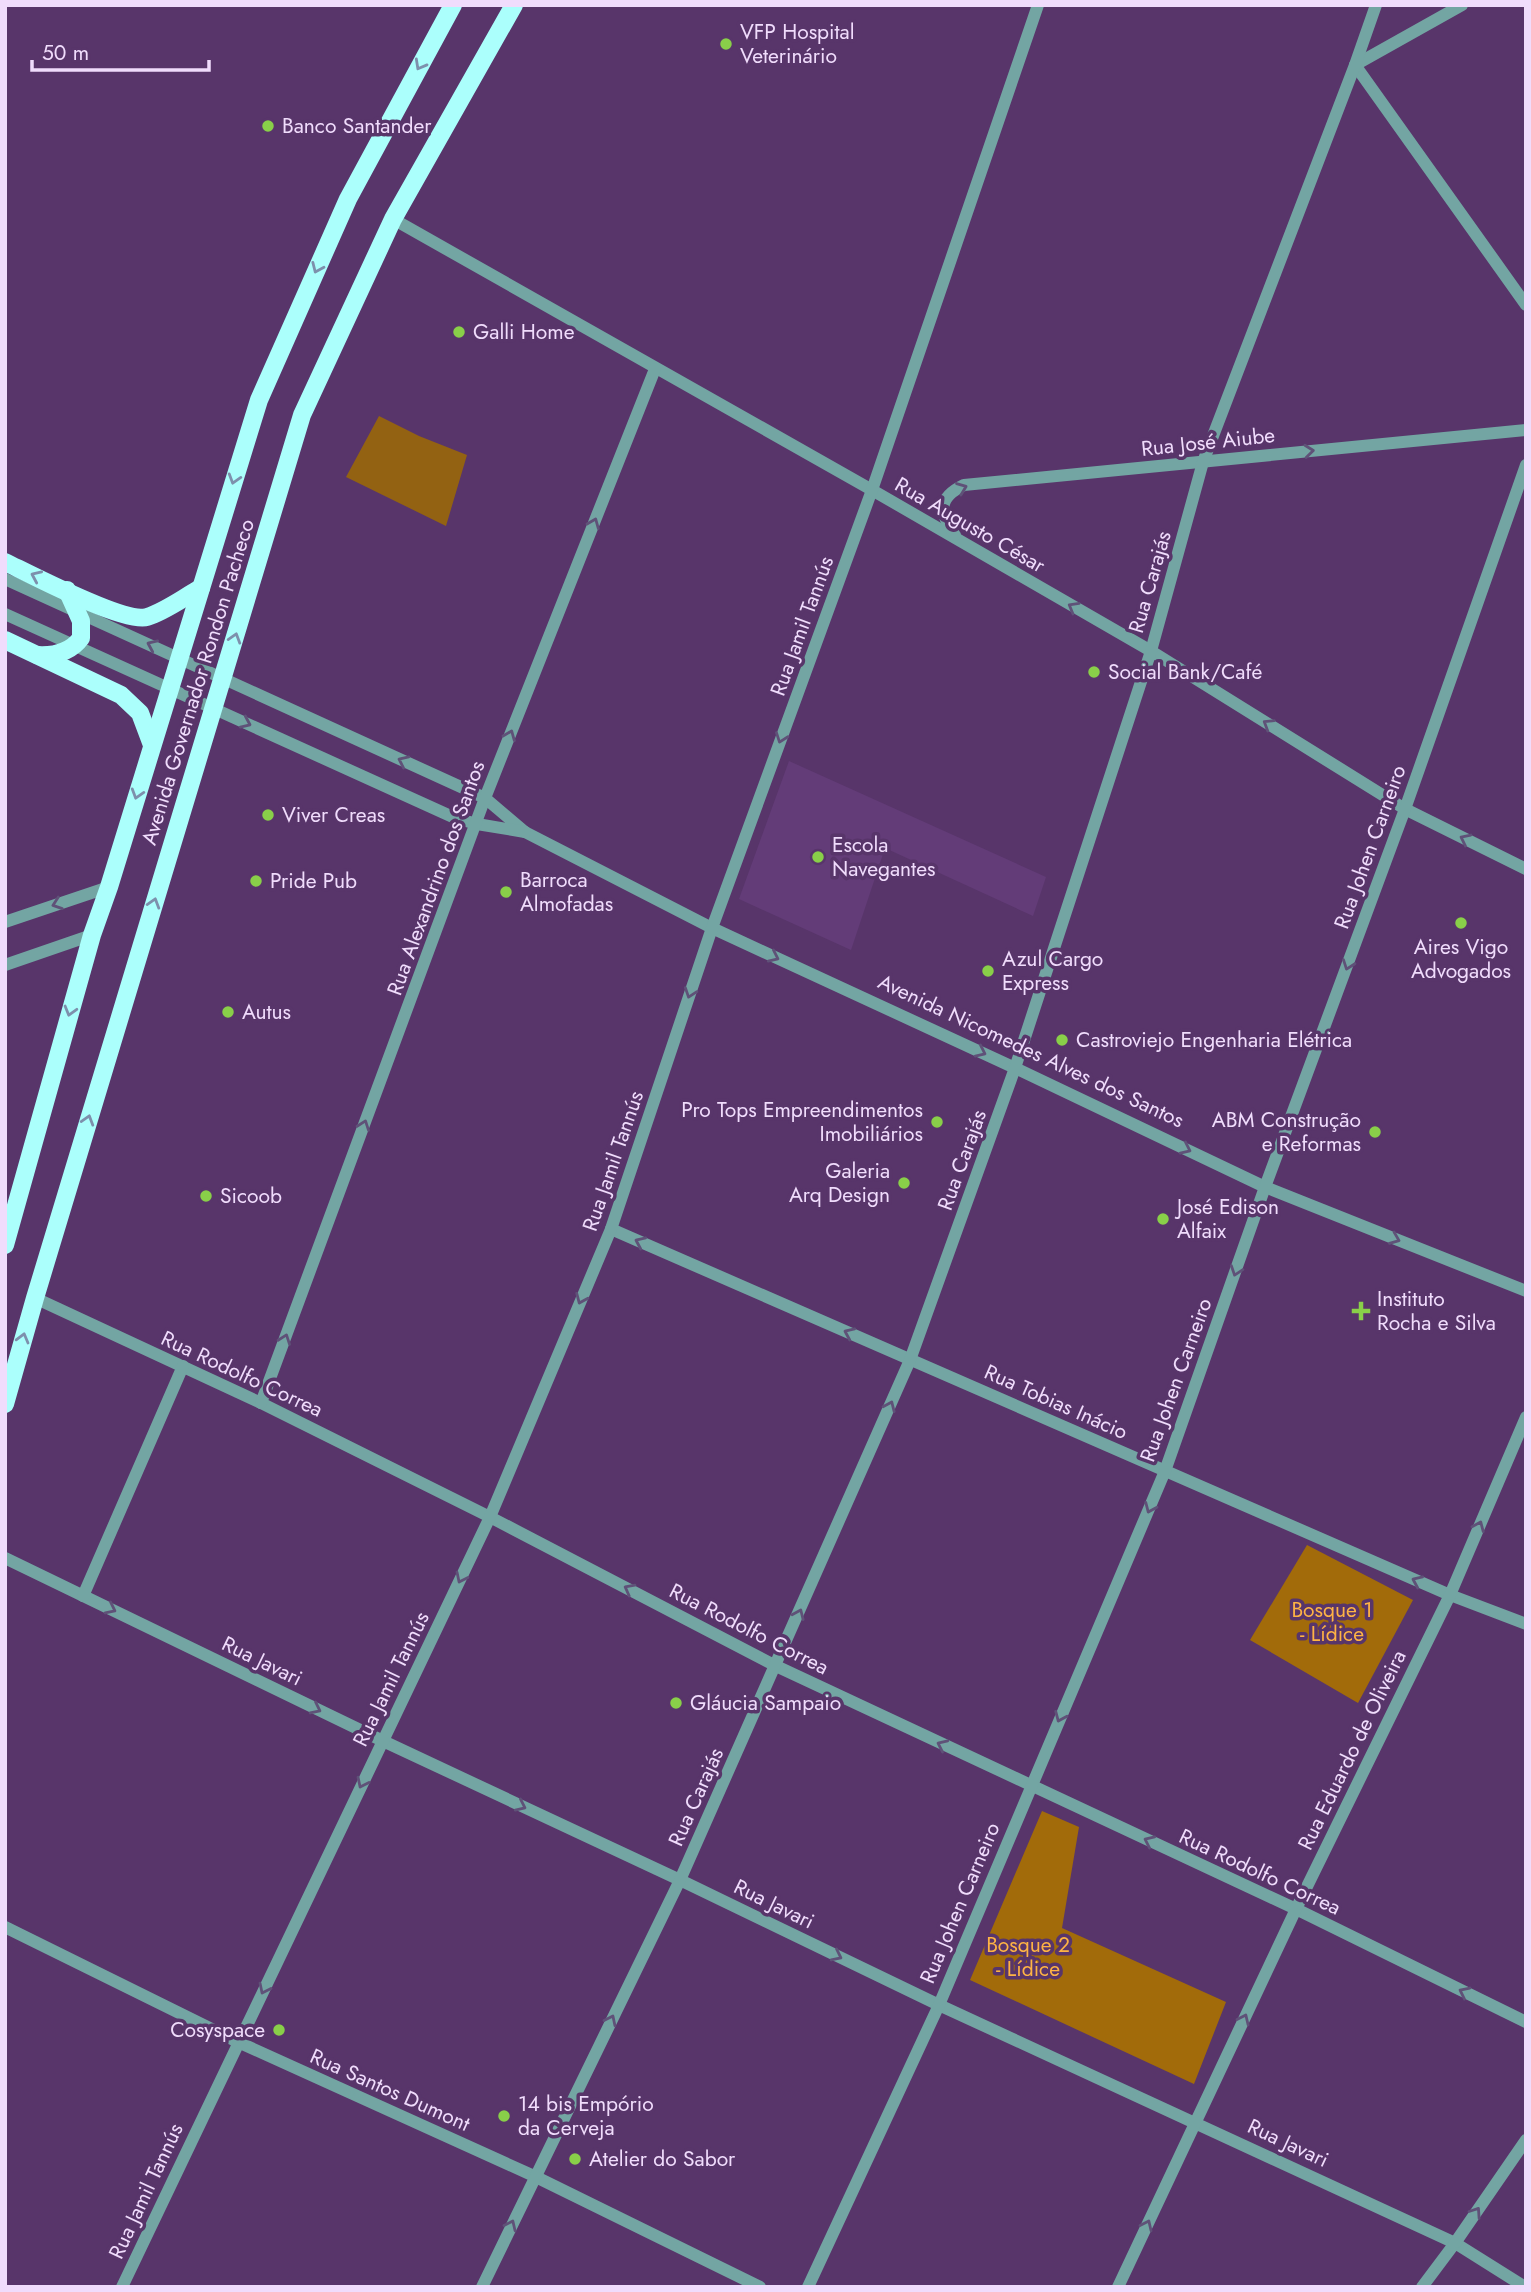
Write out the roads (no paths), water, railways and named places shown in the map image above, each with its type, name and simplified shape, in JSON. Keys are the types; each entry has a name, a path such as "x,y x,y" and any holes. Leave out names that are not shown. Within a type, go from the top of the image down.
{"main road":[{"name":"Avenida Governador Rondon Pacheco","path":"5,1245 92,935 258,400 348,199 453,5"},
{"name":"Avenida Governador Rondon Pacheco","path":"5,1404 302,415 393,219 513,5"},
{"path":"5,562 133,618 146,617 201,588"},
{"path":"34,655 53,656 66,651 81,638 81,621 67,590"},
{"path":"5,640 121,695 139,713 152,746"}],"street":[{"name":"Rua Jamil Tannús","path":"122,2287 490,1517 611,1229 712,928 872,490 1038,5"},
{"name":"Rua Carajás","path":"482,2287 680,1880 911,1360 1015,1068 1151,651 1203,461 1376,5"},
{"path":"1462,5 1355,65 1526,305"},
{"name":"Rua Augusto César","path":"393,219 1151,651 1405,810 1526,869"},
{"name":"Rua Alexandrino dos Santos","path":"261,1403 485,798 655,369"},
{"name":"Rua José Aiube","path":"960,541 945,521 942,510 948,495 964,485 1526,430"},
{"name":"Rua Johen Carneiro","path":"807,2287 939,2005 1165,1471 1265,1187 1405,810 1526,465"},
{"name":"Avenida Nicomedes Alves dos Santos","path":"5,579 485,798 525,832 712,928 1265,1187 1526,1291"},
{"name":"Avenida Nicomedes Alves dos Santos","path":"5,614 455,818 525,832"},
{"path":"5,922 109,887"},
{"path":"5,965 92,935"},
{"name":"Rua Tobias Inácio","path":"611,1229 1450,1595 1526,1623"},
{"name":"Rua Rodolfo Correa","path":"35,1298 261,1403 490,1517 776,1666 1296,1909 1526,2022"},
{"path":"83,1596 183,1366"},
{"name":"Rua Eduardo de Oliveira","path":"1118,2287 1296,1909 1450,1595 1526,1417"},
{"name":"Rua Javari","path":"5,1558 939,2005 1455,2243 1525,2287"},
{"name":"Rua Santos Dumont","path":"5,1927 238,2042 534,2176 760,2287"},
{"path":"1422,2287 1526,2140"}],"place":[{"name":"VFP Hospital Veterinário","path":"726,44"},
{"name":"Banco Santander","path":"268,126"},
{"name":"Galli Home","path":"459,332"},
{"name":"Social Bank/Café","path":"1094,672"},
{"name":"Viver Creas","path":"268,815"},
{"name":"Escola Navegantes","path":"818,857"},
{"name":"Pride Pub","path":"256,881"},
{"name":"Barroca Almofadas","path":"506,892"},
{"name":"Aires Vigo Advogados","path":"1461,923"},
{"name":"Azul Cargo Express","path":"988,971"},
{"name":"Autus","path":"228,1012"},
{"name":"Castroviejo Engenharia Elétrica","path":"1062,1040"},
{"name":"Pro Tops Empreendimentos Imobiliários","path":"937,1122"},
{"name":"ABM Construção e Reformas","path":"1375,1132"},
{"name":"Galeria Arq Design","path":"904,1183"},
{"name":"Sicoob","path":"206,1196"},
{"name":"José Edison Alfaix","path":"1163,1219"},
{"name":"Instituto Rocha e Silva","path":"1361,1311"},
{"name":"Gláucia Sampaio","path":"676,1703"},
{"name":"Cosyspace","path":"279,2030"},
{"name":"14 bis Empório da Cerveja","path":"504,2116"},
{"name":"Atelier do Sabor","path":"575,2159"}],"park label":[{"name":"Bosque 1 - Lídice","path":"1332,1622"},
{"name":"Bosque 2 - Lídice","path":"1028,1957"}]}
